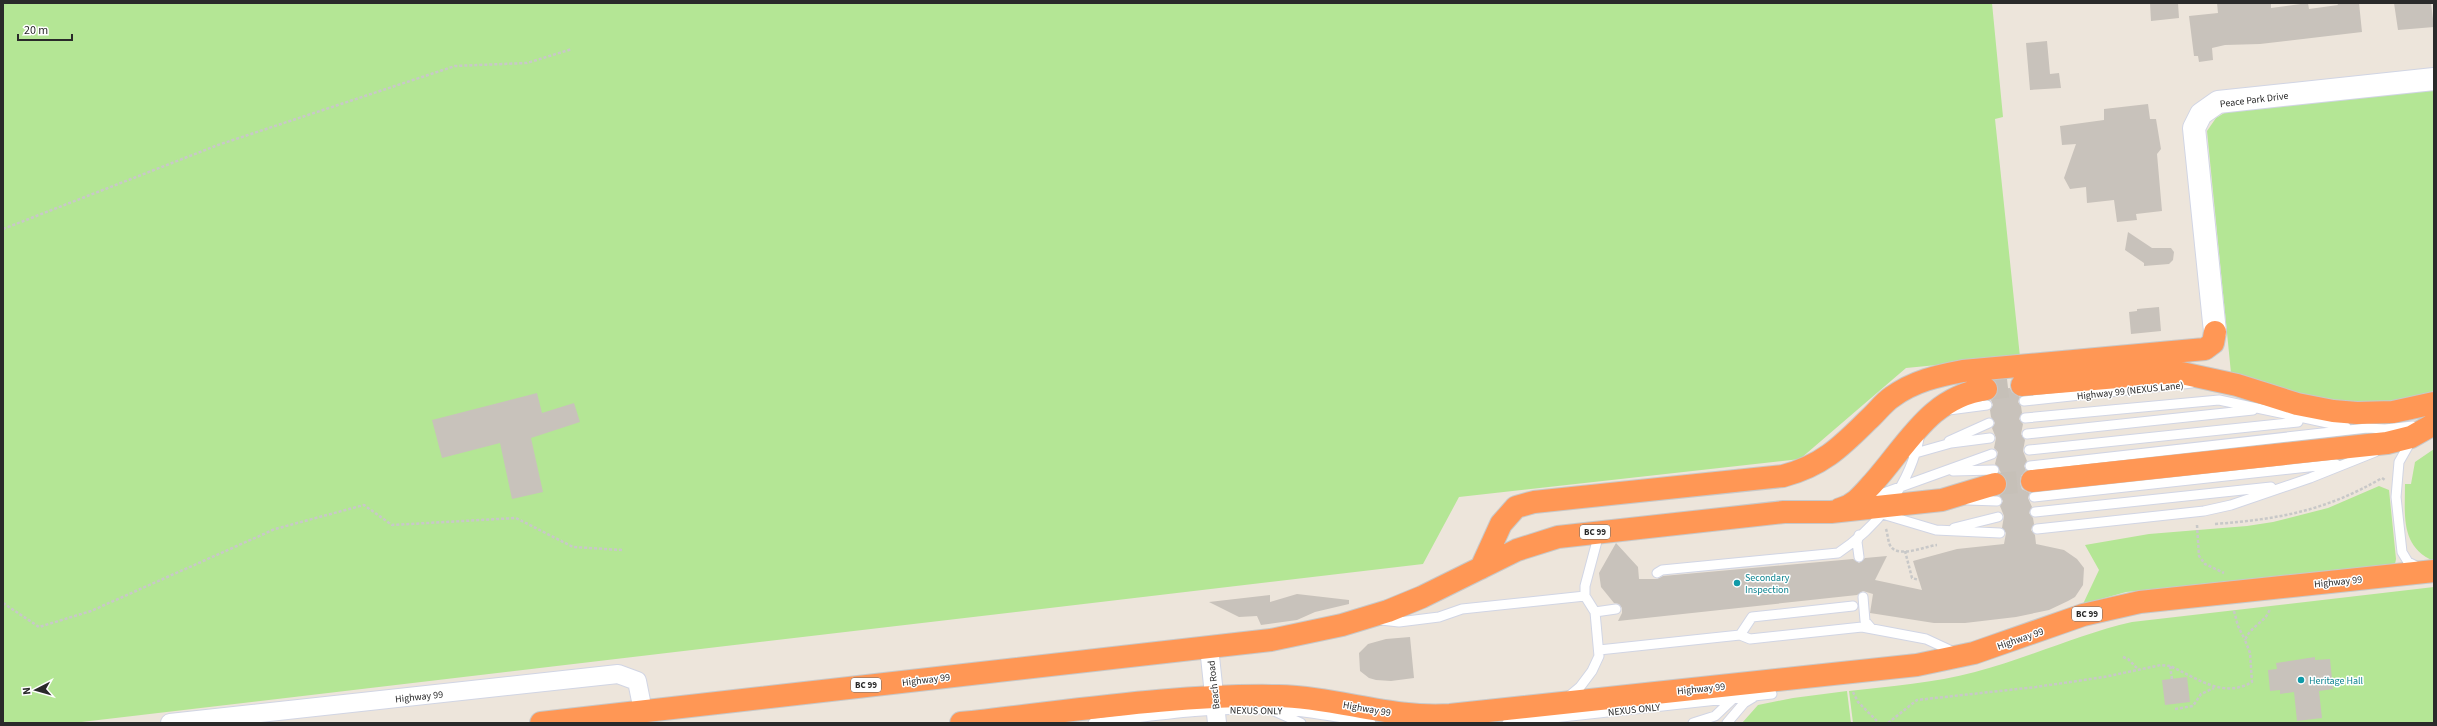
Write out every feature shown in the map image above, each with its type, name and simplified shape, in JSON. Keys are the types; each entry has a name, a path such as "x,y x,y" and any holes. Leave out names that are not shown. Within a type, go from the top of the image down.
{"highway":[{"path":"1481,568 1501,524 1516,507 1534,502 1783,476 1805,470 1838,450 1891,398 1908,387 1930,378 1963,371 2205,350 2213,343 2216,332"},
{"path":"2022,393 2161,372 2187,373 2237,385 2297,404 2357,414 2393,412 2434,403"},
{"path":"1845,509 1859,498 1885,470 1924,422 1954,398 1965,393 1987,397"},
{"path":"2032,481 2387,443 2425,429"},
{"name":"BC 99","path":"1209,647 1295,636 1365,618 1422,597 1517,550 1551,539 1608,530 1784,512 1845,509 1885,510 1942,500 1995,485"},
{"name":"Highway 99","path":"961,723 1216,710 1240,695 1303,698 1420,716 1551,705 1753,693 1917,665 1974,653 2083,615 2140,602 2434,571"},
{"name":"BC 99","path":"1753,693 1956,672 1977,667 2070,634 2127,617 2434,583"},
{"name":"Highway 99","path":"541,723 1209,647"}],"street":[{"name":"Peace Park Drive","path":"2216,332 2194,128 2201,114 2218,102 2434,79"},
{"name":"Beach Road","path":"1209,647 1216,710"},
{"name":"Highway 99","path":"170,723 618,674 638,681 643,711"}],"lane":[{"path":"2025,418 2207,400 2228,401 2319,423"},
{"path":"2027,434 2241,411 2278,413"},
{"path":"1658,573 1662,570 1838,553 1885,510 1903,485 1916,452 1924,422"},
{"path":"2029,450 2287,422 2319,423 2367,428 2425,429"},
{"path":"1885,470 1916,452 1940,445 1989,423"},
{"path":"2060,478 2367,428"},
{"path":"2037,529 2204,511 2231,505 2310,478 2425,429"},
{"path":"2425,429 2403,453 2398,470 2396,497 2402,546 2405,556 2411,564 2434,571"},
{"path":"1940,445 1990,438"},
{"path":"1845,509 1903,485 1944,473 1992,454"},
{"path":"2060,478 2328,465 2364,456"},
{"path":"1944,473 1995,485"},
{"path":"2035,512 2272,487 2310,478"},
{"path":"1885,510 1927,529 2000,533"},
{"path":"1943,530 1998,516"},
{"path":"1551,705 1565,698 1580,687 1596,664 1599,650 1595,612 1585,596 1585,586 1597,541 1608,530"},
{"path":"1859,535 1857,542 1859,557"},
{"path":"1365,618 1399,622 1440,617 1462,609 1585,596"},
{"path":"1863,597 1865,621 1871,628"},
{"path":"1740,635 1752,617 1852,606"},
{"path":"1595,612 1616,609"},
{"path":"1599,650 1740,635 1750,639 1871,628 1893,634 1926,639 1954,652 1974,653"},
{"path":"1693,723 1715,716 1753,693"},
{"path":"1727,723 1753,693"},
{"name":"NEXUS ONLY","path":"1507,723 1753,693"},
{"path":"1240,695 1301,723"},
{"name":"NEXUS ONLY","path":"1093,723 1216,710 1272,710 1323,714 1370,723"}],"path":[{"path":"3,229 218,145 455,66 527,63 572,49"},
{"path":"2212,524 2282,517 2326,506 2382,478 2389,483"},
{"path":"3,603 39,627 91,611 275,529 364,505 392,525 516,518 573,548 622,550"},
{"path":"2204,525 2196,525 2199,556 2205,564 2228,577"},
{"path":"1905,551 1912,578 1919,580"},
{"path":"2245,640 2249,631 2268,616 2269,601"},
{"path":"1888,723 1917,700 2036,687 2104,677 2137,668 2161,664 2170,666 2214,687 2242,688 2252,682 2250,653 2238,626 2234,609"},
{"path":"2123,657 2128,659 2137,668"},
{"path":"2170,666 2172,679"},
{"path":"2175,709 2193,706 2201,694 2214,687"},
{"path":"1853,692 1858,702 1878,723"}],"green space":[{"path":"3,3 1992,3 2003,117 1995,119 2020,357 1906,368 1800,459 1459,497 1423,564 73,723 3,723"},
{"path":"2434,90 2434,396 2400,405 2322,403 2231,373 2207,131 2216,118 2226,112"},
{"path":"2434,449 2434,561 2423,555 2410,539 2405,518 2405,484 2411,484 2415,462"},
{"path":"2379,486 2389,490 2396,559 2395,564 2390,567 2126,592 2083,604 2099,570 2085,545 2149,534 2247,526 2273,522 2328,508"},
{"path":"2434,587 2434,723 1853,723 1849,691 1928,682 1960,676 2015,660 2112,627 2132,622"},
{"path":"1847,691 1851,723 1742,723 1758,705 1793,698"}],"building":[{"path":"2150,3 2178,3 2179,18 2151,21"},
{"path":"2217,3 2271,3 2271,8 2308,3 2309,9 2338,5 2337,3 2359,3 2362,32 2260,44 2225,45 2212,48 2213,60 2199,62 2198,56 2194,56 2189,16 2218,13"},
{"path":"2394,3 2431,3 2434,27 2398,30"},
{"path":"2047,41 2050,74 2059,73 2061,88 2030,90 2026,43"},
{"path":"2148,104 2150,119 2156,119 2161,149 2157,154 2162,211 2136,214 2137,220 2117,222 2114,200 2087,203 2086,187 2070,189 2064,178 2076,144 2062,145 2060,126 2104,120 2104,109"},
{"path":"2128,232 2152,248 2171,248 2174,252 2173,260 2169,264 2144,266 2144,263 2125,250"},
{"path":"2159,307 2161,331 2131,334 2129,312 2137,311 2137,309"},
{"path":"2010,388 2012,392 2020,397 2018,402 2021,406 2022,413 2019,419 2023,424 2021,434 2025,440 2023,451 2027,461 2024,466 2026,470 2021,476 2020,483 2022,489 2030,493 2028,498 2032,507 2029,513 2033,518 2034,524 2031,530 2035,535 2036,544 2064,550 2077,559 2084,568 2083,585 2075,597 2049,610 2016,617 1965,623 1934,623 1870,613 1873,594 1863,591 1857,595 1618,621 1622,613 1622,608 1619,604 1614,603 1601,587 1599,573 1616,543 1638,567 1639,579 1657,579 1663,576 1853,559 1859,563 1865,558 1887,556 1875,580 1922,590 1913,561 1957,549 2004,544 2006,533 2002,528 2004,516 2000,506 2003,501 1999,496 2007,487 2007,481 1995,464 1998,452 1994,448 1996,438 1992,428 1995,423 1991,417 1990,410 1993,405 1991,400 1995,398 1998,389"},
{"path":"537,393 542,413 574,403 580,422 531,438 543,492 512,499 500,443 442,458 432,420"},
{"path":"1297,594 1349,600 1349,604 1315,612 1297,620 1261,625 1257,616 1239,617 1209,602 1270,595 1270,602"},
{"path":"1410,637 1414,678 1391,681 1376,680 1369,678 1360,671 1359,653 1368,644 1386,639"},
{"name":"Heritage Hall","path":"2315,657 2315,660 2330,659 2333,689 2319,691 2322,718 2297,721 2294,692 2280,694 2280,690 2270,691 2268,670 2277,669 2276,663"},
{"path":"2187,677 2190,702 2165,705 2162,680"}],"tunnel":[{"path":"1986,389 2022,385"},
{"path":"1995,484 2032,481"}],"place":[{"name":"Secondary Inspection","path":"1737,583"},
{"name":"Heritage Hall","path":"2301,680"}]}
